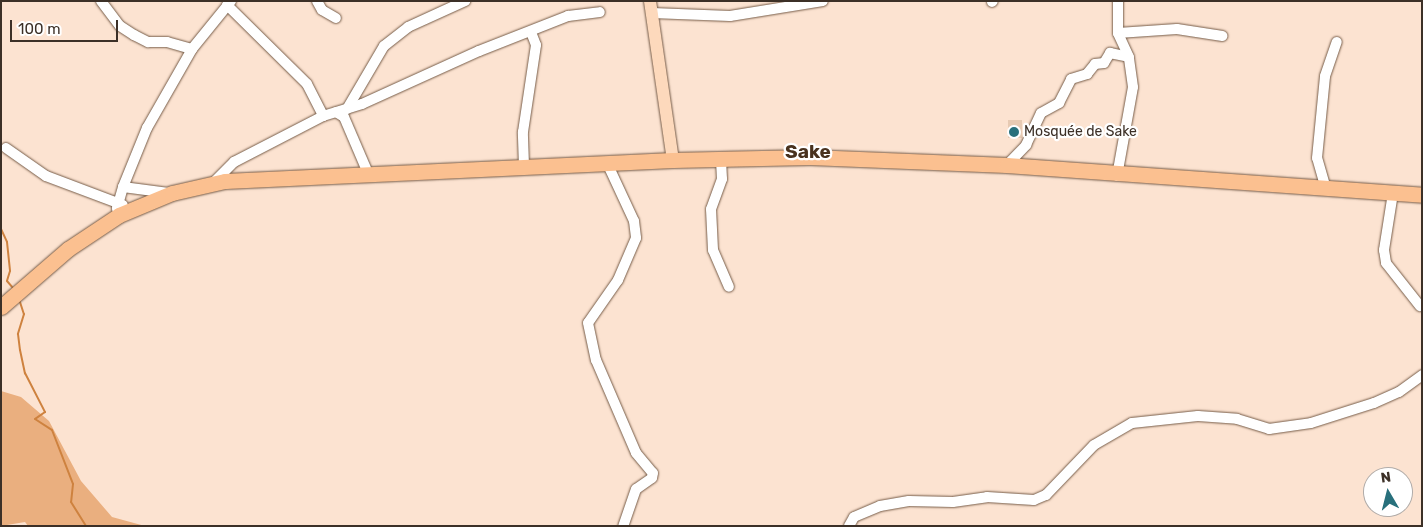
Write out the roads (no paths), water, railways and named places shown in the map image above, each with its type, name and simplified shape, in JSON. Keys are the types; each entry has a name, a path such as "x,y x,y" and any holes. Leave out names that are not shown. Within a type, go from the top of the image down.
{"highway":[{"path":"5,304 68,249 123,209 172,193 213,183 368,173 528,168 673,160 810,157 1007,165 1117,176 1422,195"}],"main road":[{"path":"651,7 673,160"}],"street":[{"path":"101,1 120,26 134,35 148,42 192,50"},
{"path":"317,1 336,18"},
{"path":"347,109 384,46 408,27 464,1"},
{"path":"651,7 730,16 822,1"},
{"path":"1117,176 1133,87 1129,57 1118,33 1118,1"},
{"path":"3,147 46,176 123,209 123,187 147,128 192,50 229,3 307,84 323,116"},
{"path":"213,183 234,162 323,116 347,109 584,11 600,12"},
{"path":"1118,33 1177,29 1222,36"},
{"path":"528,168 524,166 523,132 536,45 531,32"},
{"path":"1326,189 1317,158 1325,76 1337,42"},
{"path":"1007,165 1026,145 1042,113 1059,103 1071,79 1087,74 1110,53 1129,57"},
{"path":"336,112 344,117 368,173"},
{"path":"721,160 722,179 711,209 713,250 729,287"},
{"path":"608,164 634,221 636,238 618,280 588,323 596,360 636,453 653,469 652,478 636,489 623,526"},
{"path":"123,187 172,193"},
{"path":"1393,193 1384,250 1386,264 1420,306"},
{"path":"849,526 854,517 880,506 909,501 953,502 987,497 1034,500 1046,495 1094,445 1132,423 1198,416 1237,419 1269,429 1311,424 1383,399 1422,375"}],"waterway":[{"path":"1,194 1,207"},
{"path":"1,229 7,242 10,271 7,281 13,288"},
{"path":"19,299 24,314 18,334 25,373 45,412 35,419 52,430 73,484 71,502 86,526"}],"place":[{"name":"Mosquée de Sake","path":"1014,132"}],"district":[{"name":"Sake","path":"808,152"}]}
